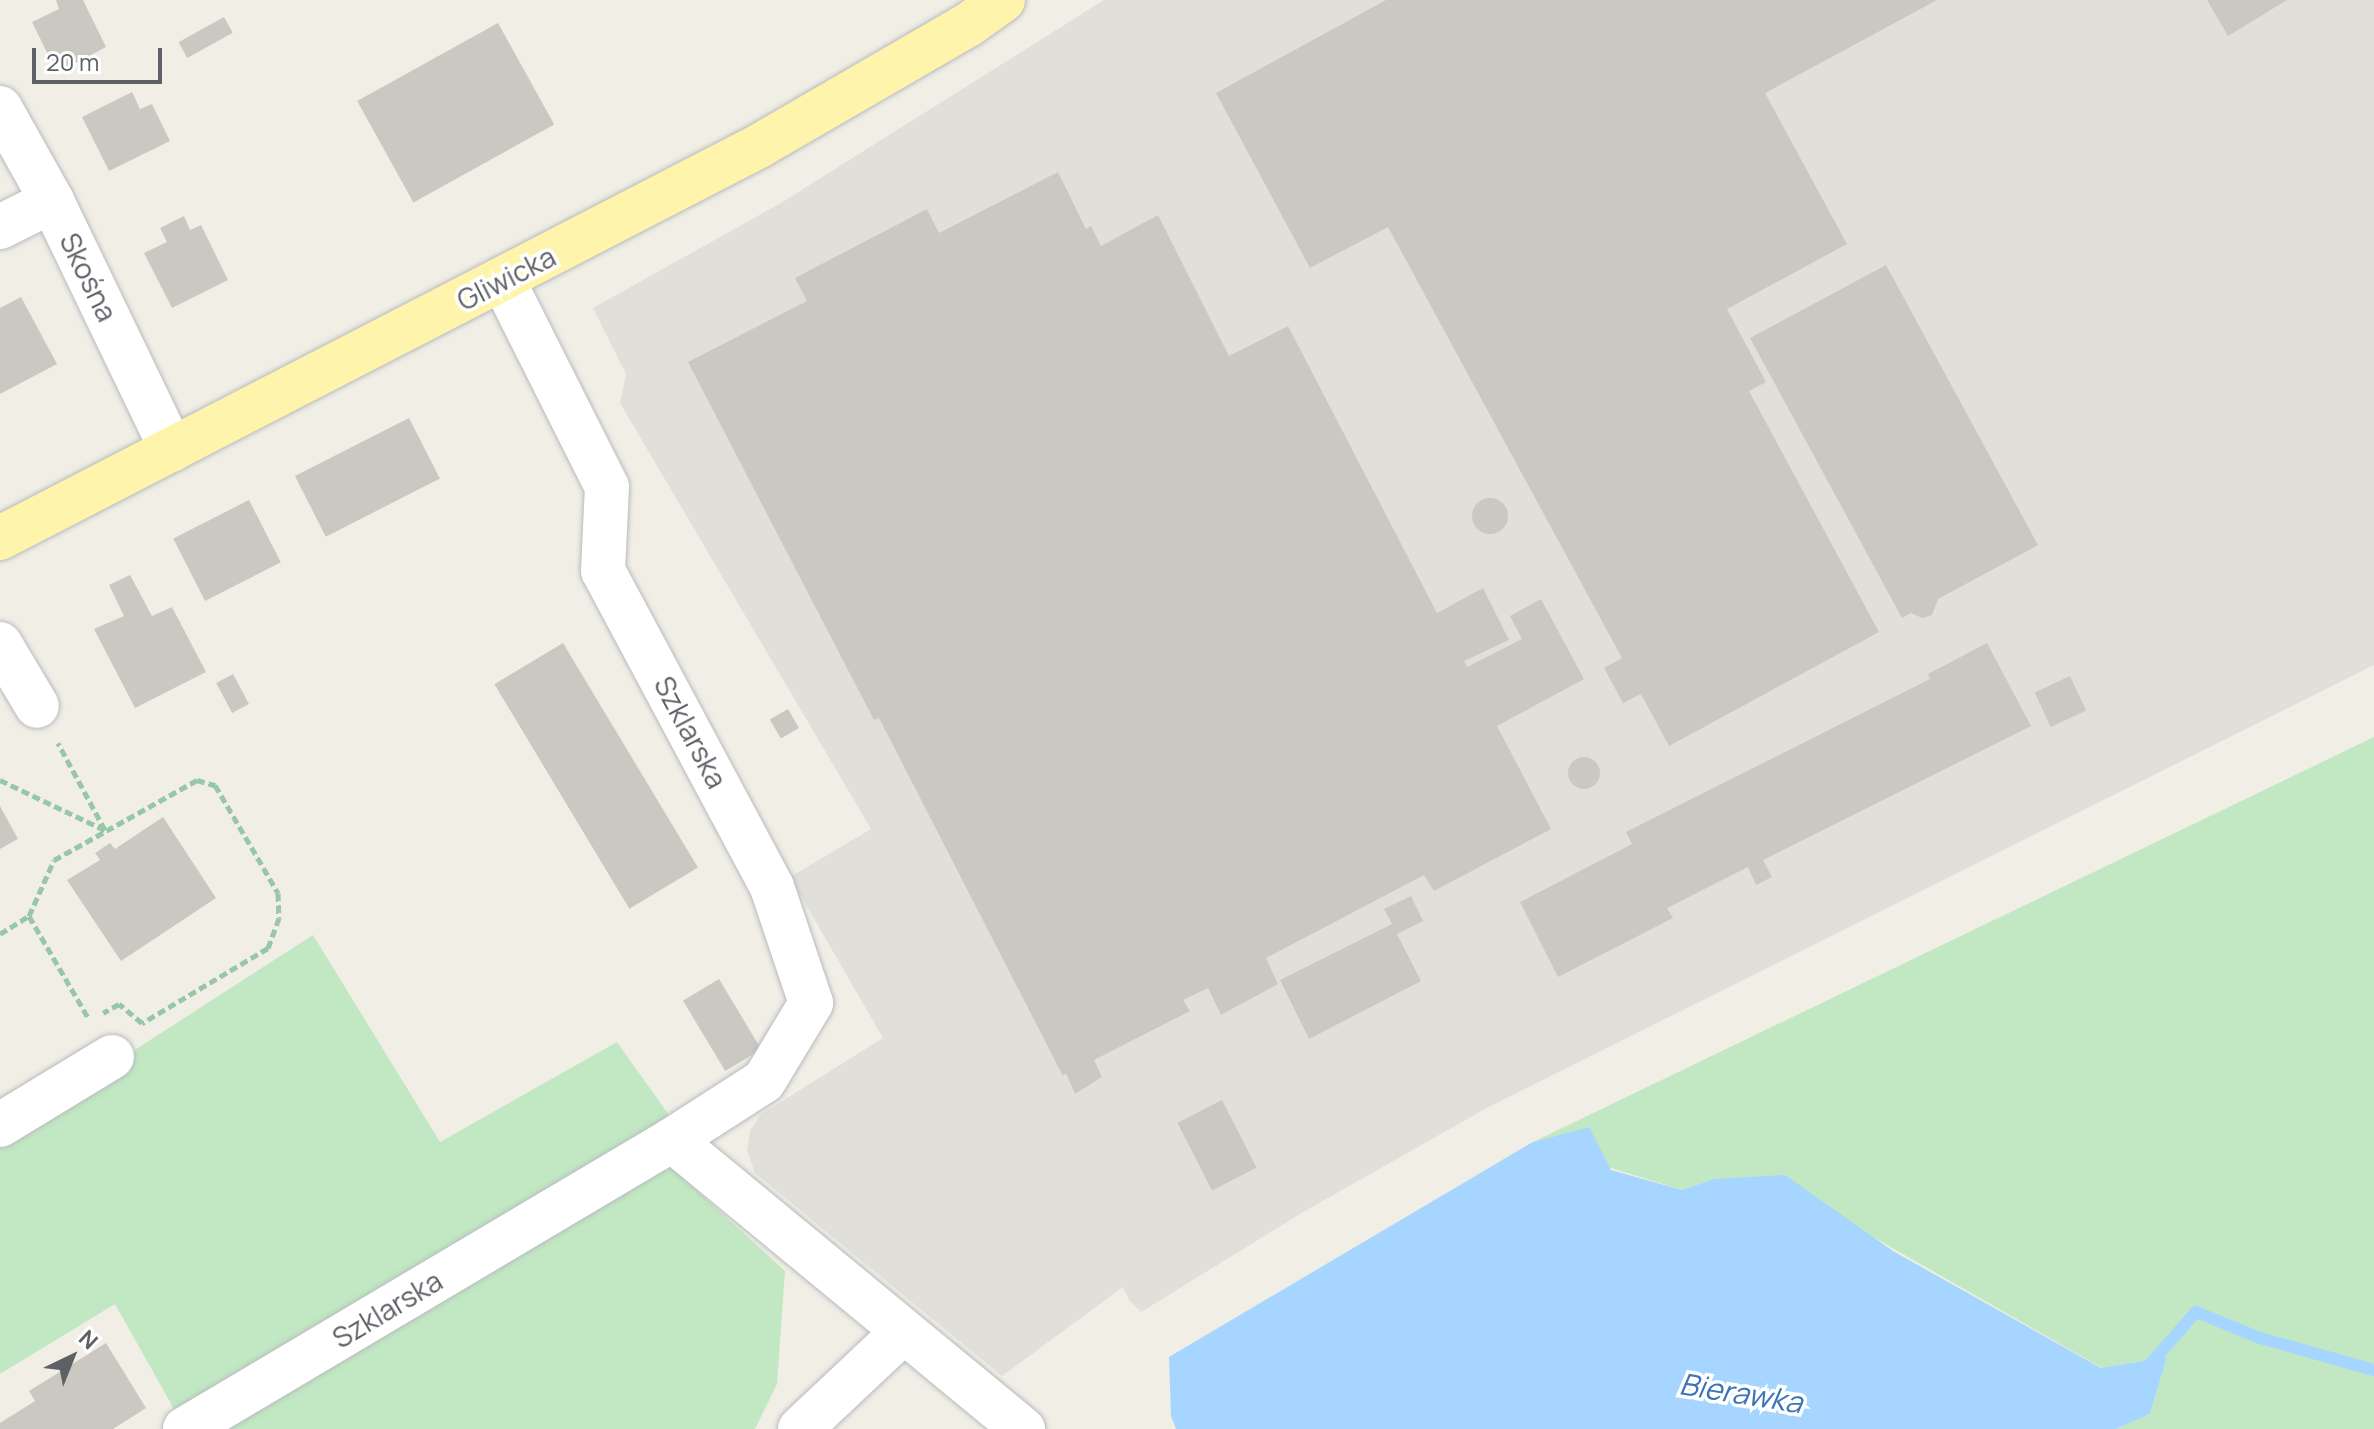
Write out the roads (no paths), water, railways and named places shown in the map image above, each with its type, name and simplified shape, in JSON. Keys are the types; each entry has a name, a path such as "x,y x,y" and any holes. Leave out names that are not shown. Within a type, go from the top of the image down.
{"main road":[{"name":"Gliwicka","path":"0,538 759,146 968,25 1003,0"}],"street":[{"name":"Skośna","path":"0,108 52,201 172,450"},
{"path":"0,227 52,201"},
{"name":"Szklarska","path":"185,1429 672,1140 764,1081 811,1003 772,887 603,571 607,487 503,280"},
{"path":"0,1125 112,1057"},
{"path":"672,1140 1023,1429"},
{"path":"800,1429 903,1332"}],"water":[{"path":"1589,1127 1611,1170 1682,1190 1714,1179 1785,1175 1893,1251 2101,1368 2167,1357 2150,1414 2116,1429 1176,1429 1171,1416 1169,1357 1531,1143"}],"waterway":[{"name":"Bierawka","path":"2145,1370 2196,1312 2260,1338 2374,1370"}]}
